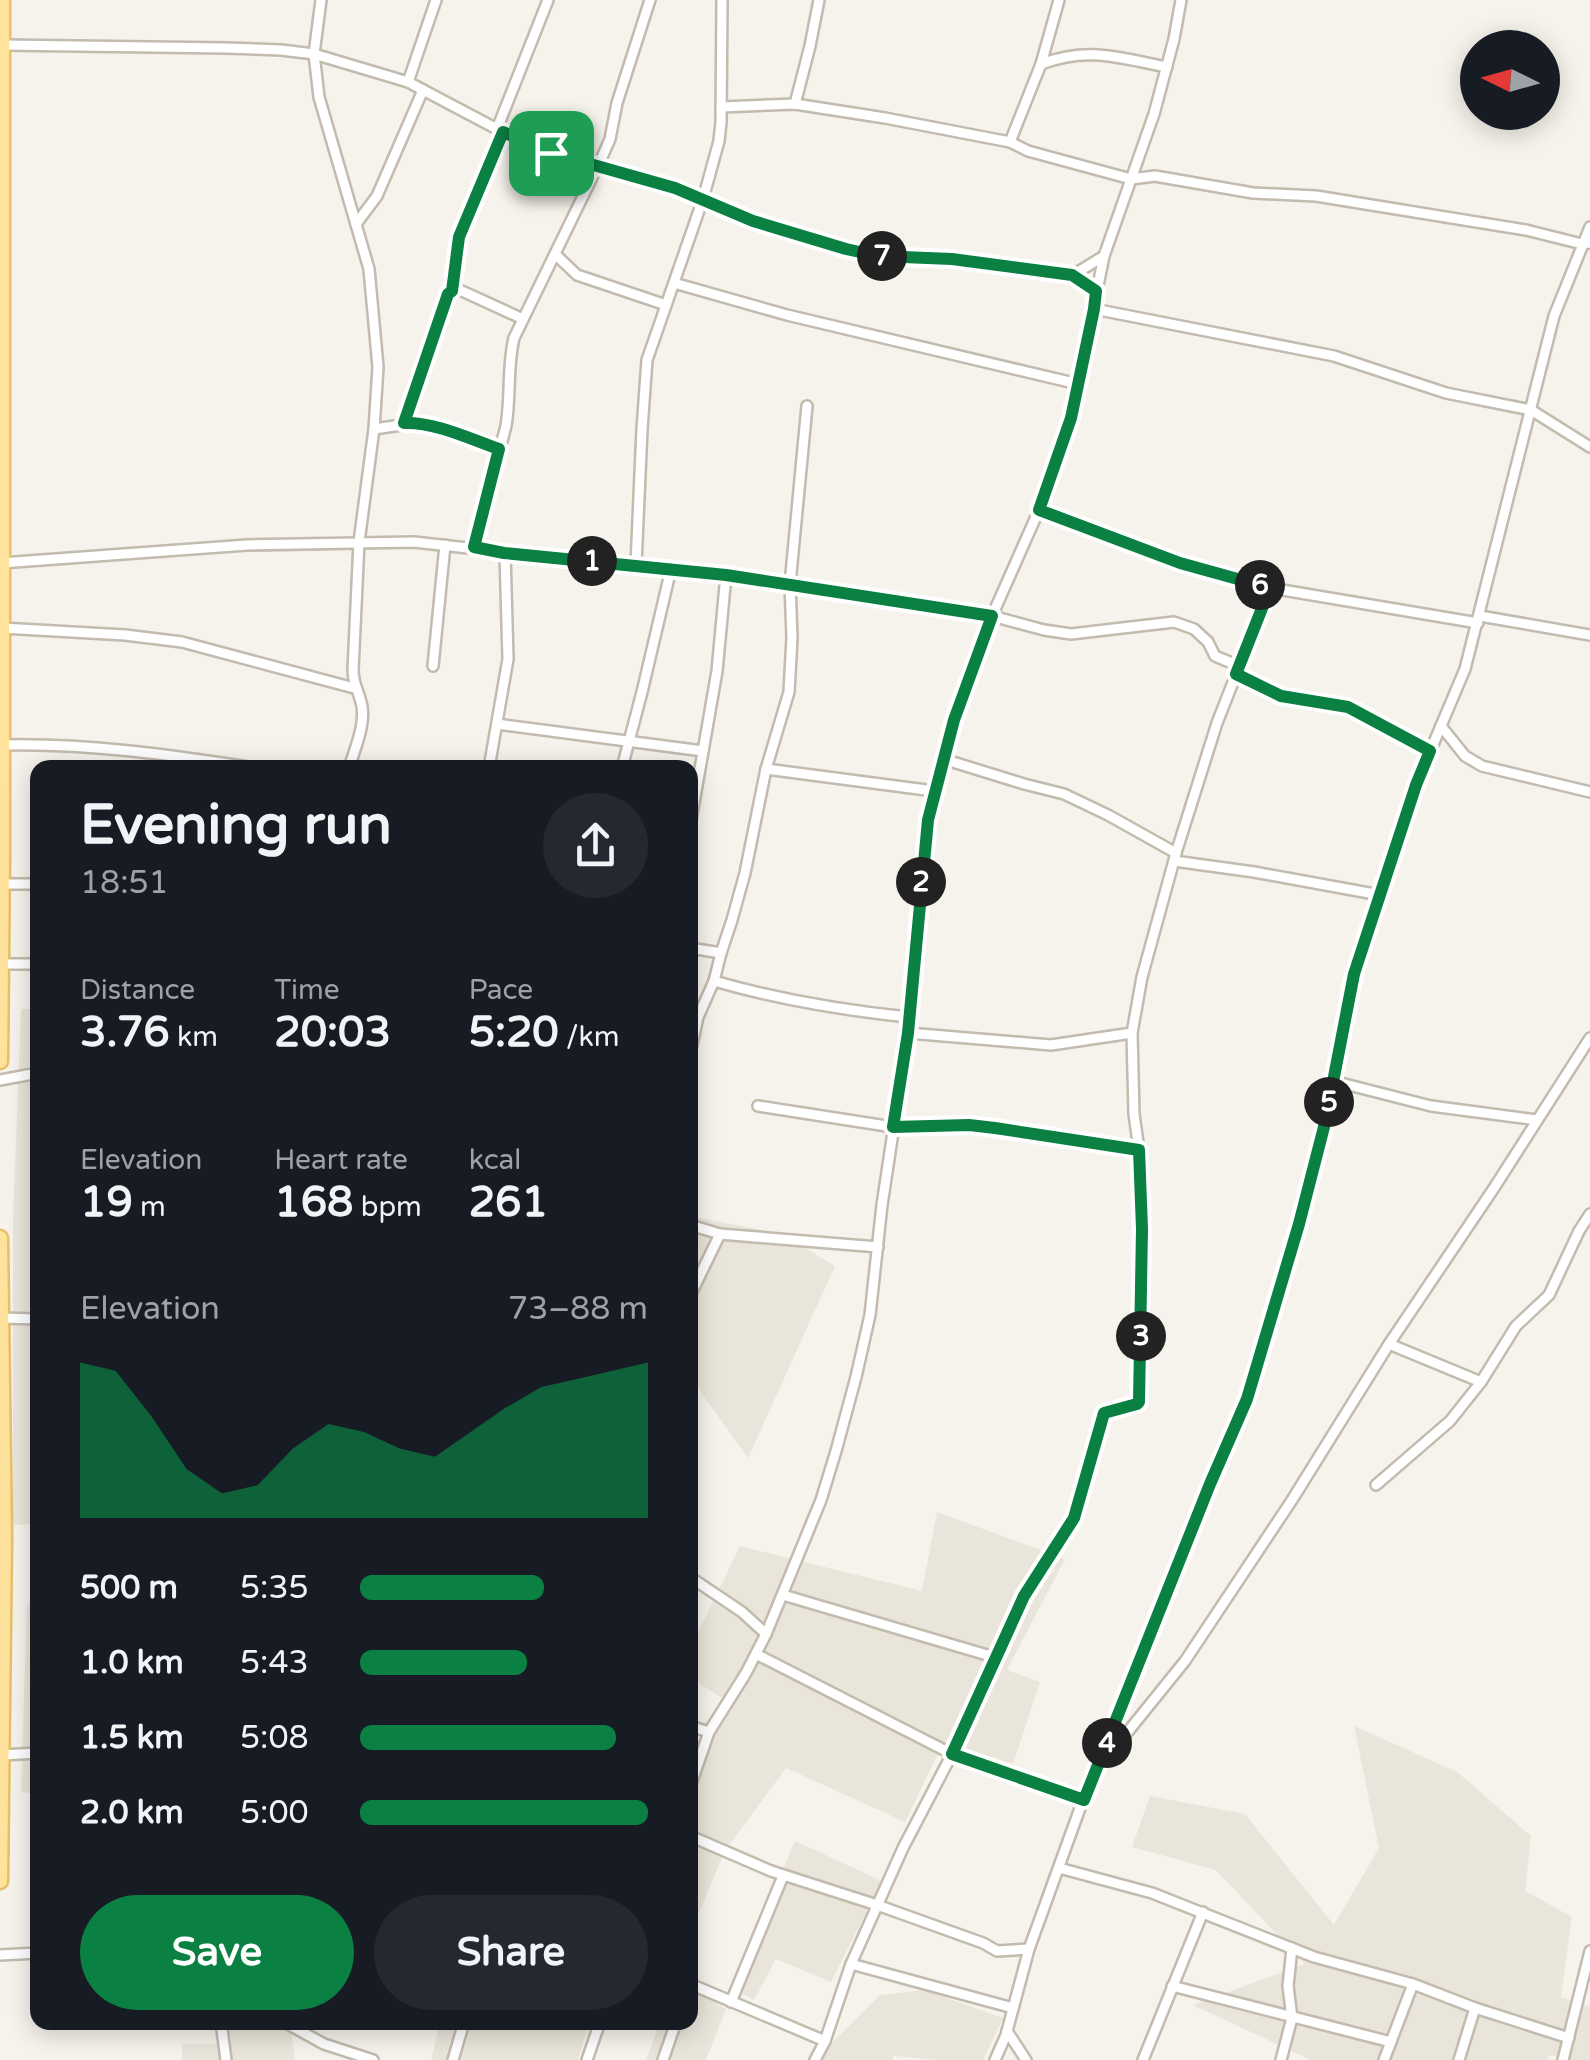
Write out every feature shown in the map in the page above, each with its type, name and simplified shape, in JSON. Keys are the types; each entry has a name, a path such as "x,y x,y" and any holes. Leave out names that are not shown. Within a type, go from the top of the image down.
{"main road":[{"path":"0,1062 2,0"},
{"path":"0,1238 0,1881"}],"street":[{"path":"321,0 314,54 319,98 369,270 378,366 359,542 352,670 363,714 351,760"},
{"path":"408,82 436,0"},
{"path":"404,423 452,291 459,237 548,0"},
{"path":"474,547 509,408 514,338 610,139 617,103 650,0"},
{"path":"636,566 647,360 719,141 722,0"},
{"path":"795,104 819,0"},
{"path":"1010,142 1041,64 1059,0"},
{"path":"698,1764 709,1732 756,1654 783,1595 821,1500 840,1436 870,1315 908,1033 926,832 934,791 954,720 992,616 1039,510 1071,418 1104,256 1142,151 1167,67 1181,0"},
{"path":"2,44 226,48 314,54 408,82 551,153 654,182 753,221 878,256 952,259 1072,275 1096,291"},
{"path":"1041,64 1077,53 1167,67"},
{"path":"356,224 377,196 424,90"},
{"path":"722,107 795,104 1010,142 1028,151 1132,180 1155,176 1253,193 1316,196 1526,230 1586,244"},
{"path":"995,2060 1058,1868 1247,1399 1325,1123 1354,974 1416,785 1465,669 1554,316 1590,226"},
{"path":"554,254 577,275 666,305"},
{"path":"1072,275 1104,256"},
{"path":"674,283 787,315 1078,384"},
{"path":"452,291 462,291 523,318"},
{"path":"1094,309 1334,356 1446,393 1532,410 1590,447"},
{"path":"698,1017 714,981 744,874 766,769 789,692 790,584 807,406"},
{"path":"374,428 414,423 499,449"},
{"path":"1039,510 1180,563 1270,588 1590,635"},
{"path":"1,563 247,544 414,542 726,575 992,616 1071,634 1174,622 1194,629 1208,642 1215,656 1281,696 1348,707 1430,751"},
{"path":"433,666 446,545"},
{"path":"490,760 508,659 504,553"},
{"path":"624,760 671,569"},
{"path":"698,776 717,671 726,575"},
{"path":"814,2060 902,1848 952,1754 1024,1596 1074,1518 1104,1413 1137,1404 1140,1396 1142,1229 1132,1033 1142,977 1175,857 1218,724 1270,588"},
{"path":"1,623 182,642 354,688"},
{"path":"496,724 702,751"},
{"path":"1441,726 1465,756 1482,766 1590,792"},
{"path":"2,746 69,744 202,760"},
{"path":"943,758 1064,794 1108,815 1175,857 1380,894"},
{"path":"766,769 934,791"},
{"path":"0,884 30,884"},
{"path":"698,949 721,953"},
{"path":"0,964 30,964"},
{"path":"714,981 774,998 908,1018"},
{"path":"908,1033 1051,1045 1132,1033"},
{"path":"1097,1770 1185,1661 1590,1038"},
{"path":"0,1080 30,1074"},
{"path":"1334,1081 1431,1106 1537,1120"},
{"path":"758,1106 893,1127 969,1125 1139,1150"},
{"path":"1376,1485 1450,1421 1481,1382 1516,1326 1549,1294 1590,1214"},
{"path":"698,1227 720,1234 878,1247"},
{"path":"698,1270 720,1234"},
{"path":"1,1318 30,1318"},
{"path":"1389,1344 1481,1382"},
{"path":"698,1582 742,1612 766,1634"},
{"path":"783,1595 994,1657"},
{"path":"756,1654 952,1754 1084,1800"},
{"path":"698,1729 709,1732"},
{"path":"2,1755 30,1754"},
{"path":"698,1839 783,1876 877,1905 997,1950 1028,1950"},
{"path":"1058,1868 1152,1893 1314,1957 1413,1984 1568,2038"},
{"path":"730,2002 783,1876"},
{"path":"1143,2060 1203,1912"},
{"path":"1280,2060 1292,2018 1288,1986 1292,1948"},
{"path":"1563,2060 1590,1951"},
{"path":"0,1955 30,1953"},
{"path":"851,1964 1012,2008"},
{"path":"1384,2060 1413,1984"},
{"path":"1172,1986 1391,2042"},
{"path":"698,1988 825,2040"},
{"path":"1459,2060 1475,2008"},
{"path":"221,2030 226,2060"},
{"path":"299,2030 324,2044 373,2060"},
{"path":"453,2060 462,2030"},
{"path":"587,2060 597,2030"},
{"path":"663,2060 673,2030"},
{"path":"1007,2031 1028,2060"}],"shaded area":[{"path":"21,1009 30,1009 30,1524 13,1525 13,1219"},
{"path":"698,1218 782,1234 835,1266 748,1458 698,1388"},
{"path":"937,1512 1065,1559 1007,1670 1040,1682 1013,1764 943,1743 905,1822 786,1768 724,1852 698,1915 698,1767 727,1701 698,1683 698,1633 740,1546 922,1591"},
{"path":"27,1603 30,1793 21,1792"},
{"path":"1354,1726 1457,1772 1531,1836 1525,1891 1572,1917 1561,1997 1590,2006 1590,2060 1549,2055 1547,2060 1311,2060 1193,2005 1305,1964 1216,1870 1132,1847 1150,1796 1245,1814 1334,1925 1379,1848"},
{"path":"795,1841 882,1881 831,1982 776,1959 754,2000 732,1989"},
{"path":"925,1990 1003,2018 983,2060 894,2056 892,2060 823,2060 830,2045 880,1995"},
{"path":"698,1992 726,2009 706,2060 646,2060 657,2030 698,2030"},
{"path":"228,2030 291,2030 295,2060 182,2060 182,2044 231,2044"},
{"path":"438,2030 587,2030 578,2060 431,2060"}],"route":[{"path":"503,132 551,153 675,188 753,221 846,249 878,256 952,259 1072,275 1096,291 1071,418 1039,510 1180,563 1270,588 1236,674 1281,696 1348,707 1430,751 1354,974 1325,1123 1247,1399 1084,1800 952,1754 1024,1596 1074,1518 1104,1413 1139,1402 1139,1150 969,1125 893,1127 908,1033 928,820 954,720 992,616 726,575 474,547 499,449 442,430 404,423 452,291 459,237 503,132"}]}
